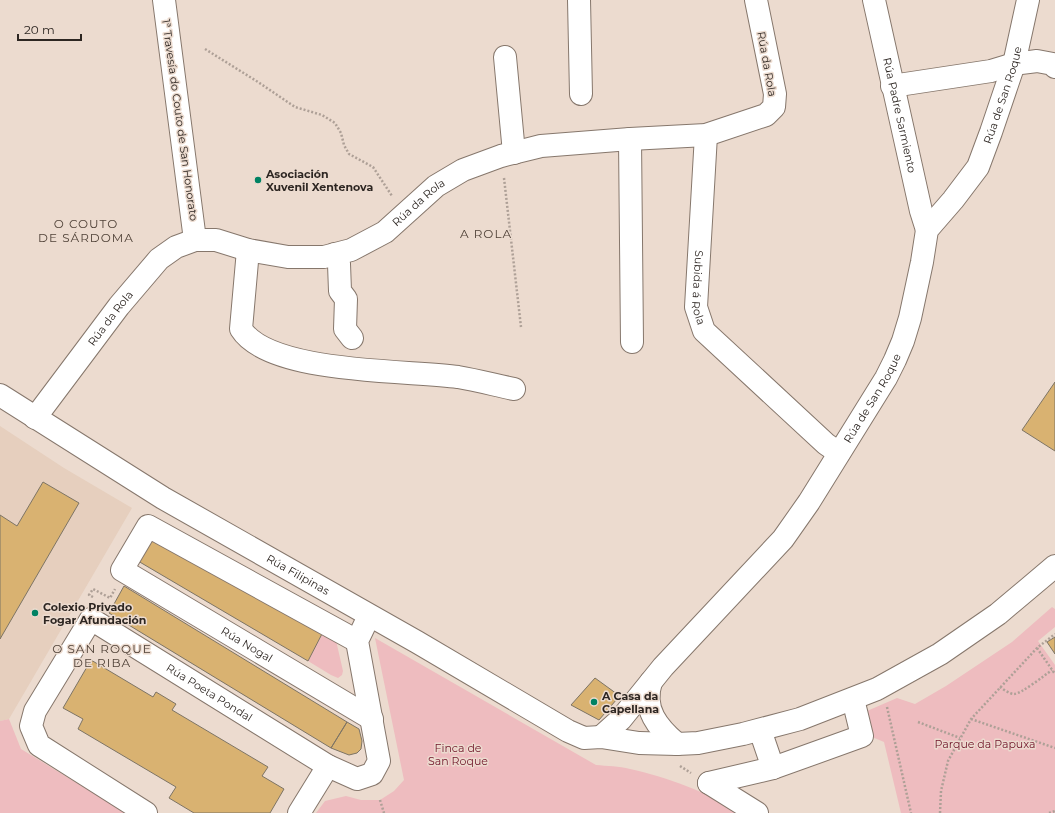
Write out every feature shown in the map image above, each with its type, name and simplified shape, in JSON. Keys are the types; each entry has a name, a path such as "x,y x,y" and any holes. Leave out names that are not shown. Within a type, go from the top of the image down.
{"street":[{"name":"1ª Travesía do Couto de San Honorato","path":"164,0 195,240"},
{"path":"579,0 581,94"},
{"name":"Rúa da Rola","path":"35,418 119,306 159,260 176,247 195,240 216,240 248,250 288,257 324,257 351,250 385,232 436,186 463,170 514,153 541,146 706,134 766,115 774,107 775,94 756,0"},
{"name":"Rúa Padre Sarmiento","path":"874,0 892,86 921,211 927,230"},
{"name":"Rúa de San Roque","path":"601,737 620,719 663,667 783,538 809,502 886,378 898,353 910,318 927,230 953,200 978,167 1014,64 1028,0"},
{"path":"505,58 514,153"},
{"path":"892,86 991,71 1014,64 1037,61 1053,64 1055,67"},
{"name":"Subida á Rola","path":"706,134 696,307 704,331 826,444 839,453"},
{"path":"630,139 632,342"},
{"path":"248,250 241,329 245,336 264,349 308,363 458,377 514,389"},
{"path":"335,254 339,264 340,291 346,298 345,329 352,338"},
{"name":"Rúa Filipinas","path":"0,395 163,498 416,642 568,731 584,738 601,737 639,743 698,743 760,730 800,719 877,689 940,654 998,614 1055,566"},
{"name":"Rúa Nogal","path":"357,641 148,526 122,570 372,719"},
{"path":"93,609 35,711 31,726 39,746 146,813"},
{"name":"Rúa Poeta Pondal","path":"93,609 328,766 357,778 372,774 379,761 357,641"},
{"path":"357,641 369,616"},
{"path":"651,682 648,691 648,700 652,716 660,727 677,744"},
{"path":"757,813 709,783 773,768 862,736 852,699"},
{"path":"760,730 773,768"},
{"path":"299,813 328,766"}],"path":[{"path":"206,49 295,107 322,115 335,123 341,133 344,145 349,154 373,167 395,200"},
{"path":"504,178 521,327"},
{"path":"93,609 89,595 93,588 110,598"},
{"path":"940,813 942,791 948,761 970,719 1037,648 1055,634"},
{"path":"1037,648 1055,674"},
{"path":"1000,687 1007,692 1014,694 1022,692 1052,670"},
{"path":"887,707 911,813"},
{"path":"970,719 1055,748"},
{"path":"918,722 960,738"},
{"path":"380,800 384,813"},
{"path":"1049,813 1055,810"}],"shaded area":[{"name":"Colexio Privado Fogar Afundación","path":"0,426 64,468 132,508 9,719 0,721"}],"green space":[{"name":"Parque da Papuxa","path":"1052,607 1055,609 1055,627 1038,641 1055,665 1055,813 901,813 884,742 872,737 867,711 897,698 915,704 946,686 1012,642"},
{"path":"324,630 335,636 343,671 342,675 338,678 308,661"},
{"name":"Finca de San Roque","path":"375,638 596,765 626,768 644,772 687,786 714,798 739,813 316,813 325,801 346,796 361,800 380,800 394,791 404,780"},
{"path":"9,719 21,749 126,813 0,813 0,721"}],"building":[{"path":"1055,382 1055,451 1022,430"},
{"path":"43,482 79,503 0,639 0,515 17,526"},
{"path":"152,534 324,630 308,661 138,561"},
{"path":"124,586 347,722 331,748 109,613"},
{"path":"1055,637 1055,654 1047,642"},
{"path":"91,660 153,697 156,692 176,704 172,710 268,767 262,776 284,789 270,813 194,813 169,798 176,787 78,729 83,719 63,708"},
{"name":"A Casa da Capellana","path":"595,678 617,694 617,699 599,720 571,705"},
{"path":"347,722 359,729 362,741 361,749 357,753 349,755 331,748"}],"place":[{"name":"Asociación Xuvenil Xentenova","path":"258,180"},
{"name":"Colexio Privado Fogar Afundación","path":"35,613"},
{"name":"A Casa da Capellana","path":"594,702"}],"district":[{"name":"O COUTO DE SÁRDOMA","path":"86,231"},
{"name":"A ROLA","path":"486,234"},
{"name":"O SAN ROQUE DE RIBA","path":"102,656"}]}
